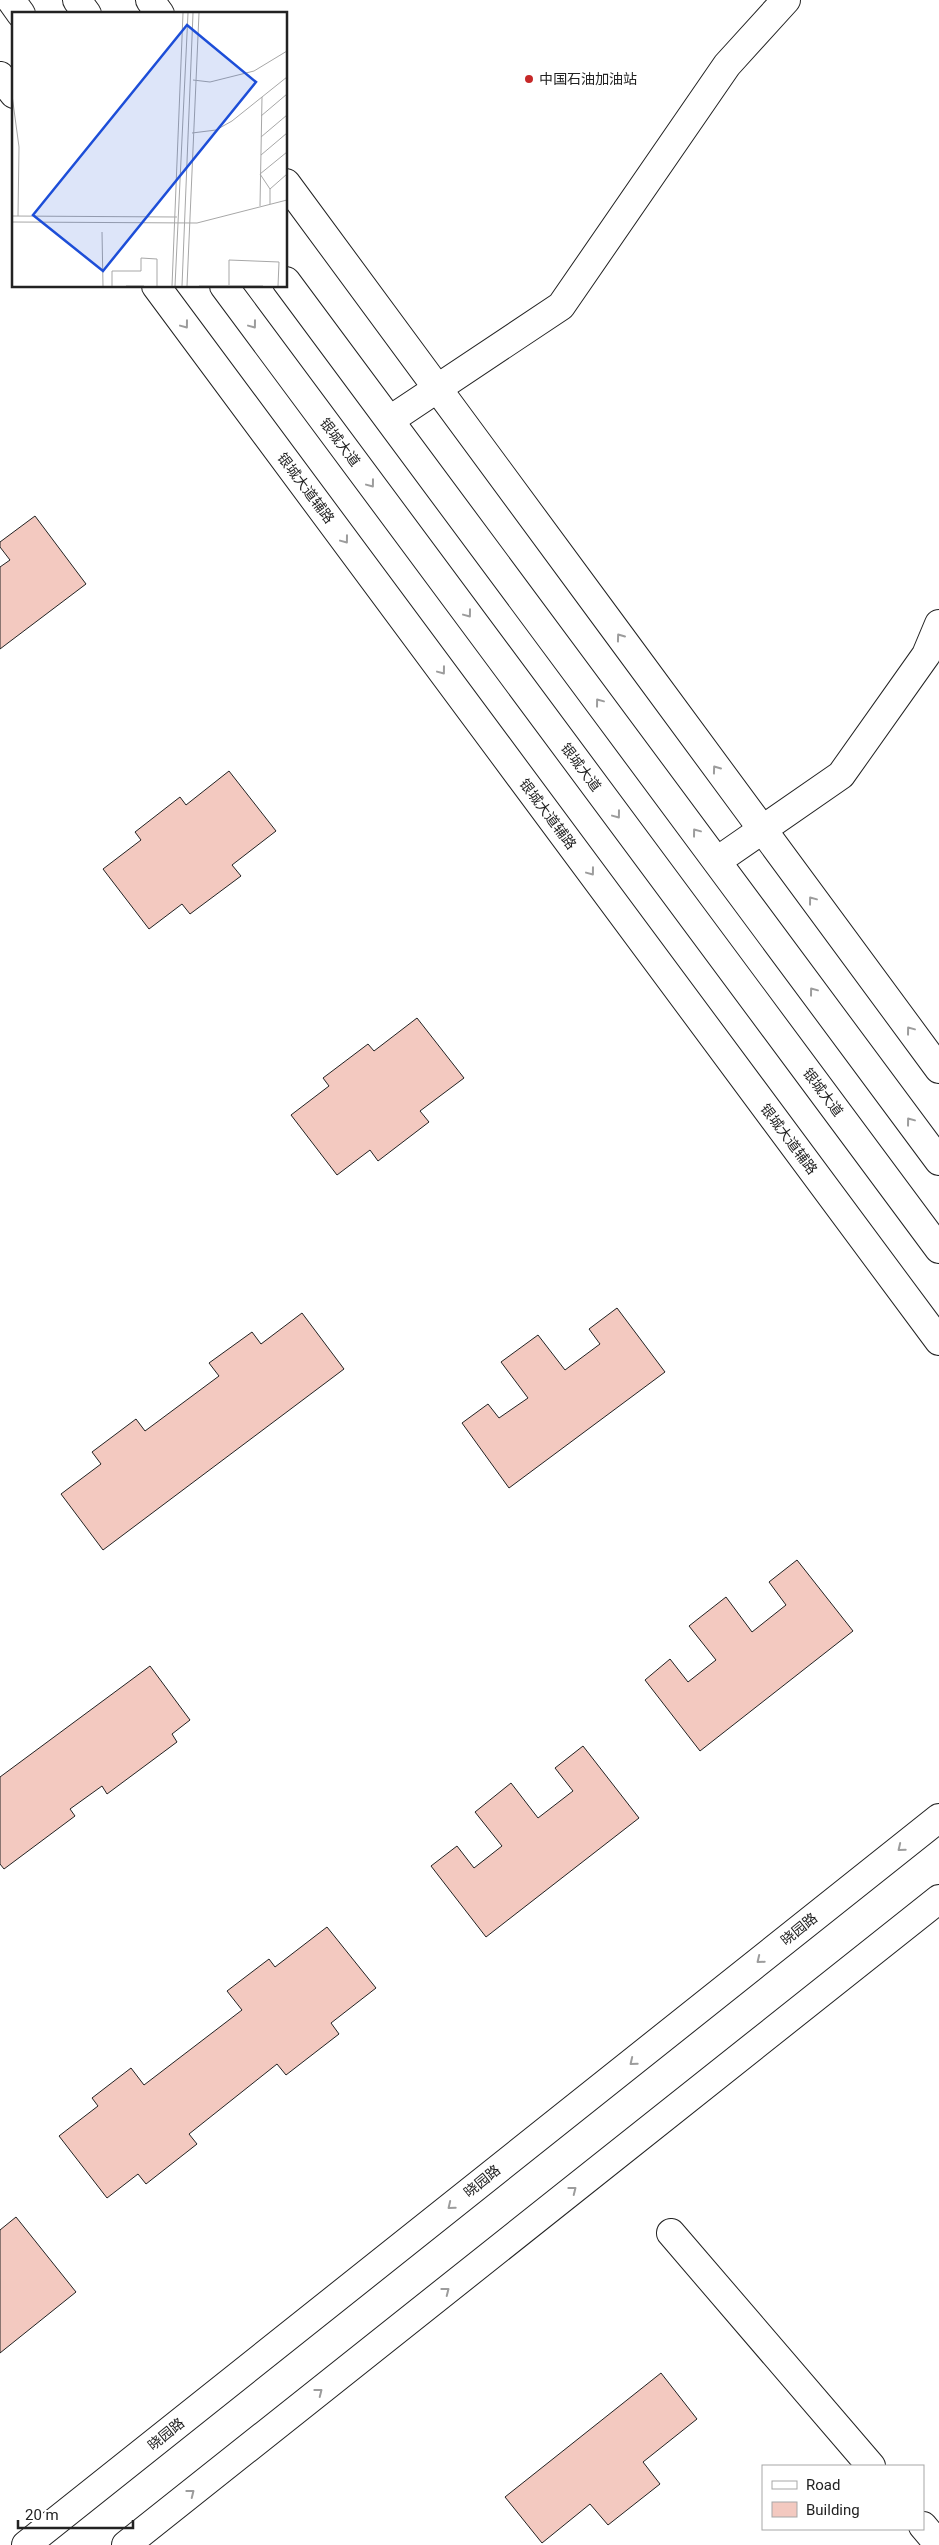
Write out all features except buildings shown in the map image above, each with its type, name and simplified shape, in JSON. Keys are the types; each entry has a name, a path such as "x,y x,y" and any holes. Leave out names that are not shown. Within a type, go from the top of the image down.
{"street":[{"path":"11,0 20,12"},
{"path":"77,0 86,12"},
{"path":"150,0 159,12"},
{"path":"390,420 561,306 727,65 786,0"},
{"path":"0,76 12,91"},
{"path":"288,186 439,387 760,831 939,1069"},
{"path":"288,283 939,1161"},
{"name":"银城大道辅路","path":"157,288 939,1341"},
{"name":"银城大道","path":"225,288 939,1249"},
{"path":"717,860 841,775 926,655 939,624"},
{"name":"晓园路","path":"26,2545 939,1818"},
{"path":"126,2545 939,1899"},
{"path":"671,2233 870,2465"},
{"path":"924,2527 939,2545"}],"place":[{"name":"中国石油加油站","path":"529,79"}]}
